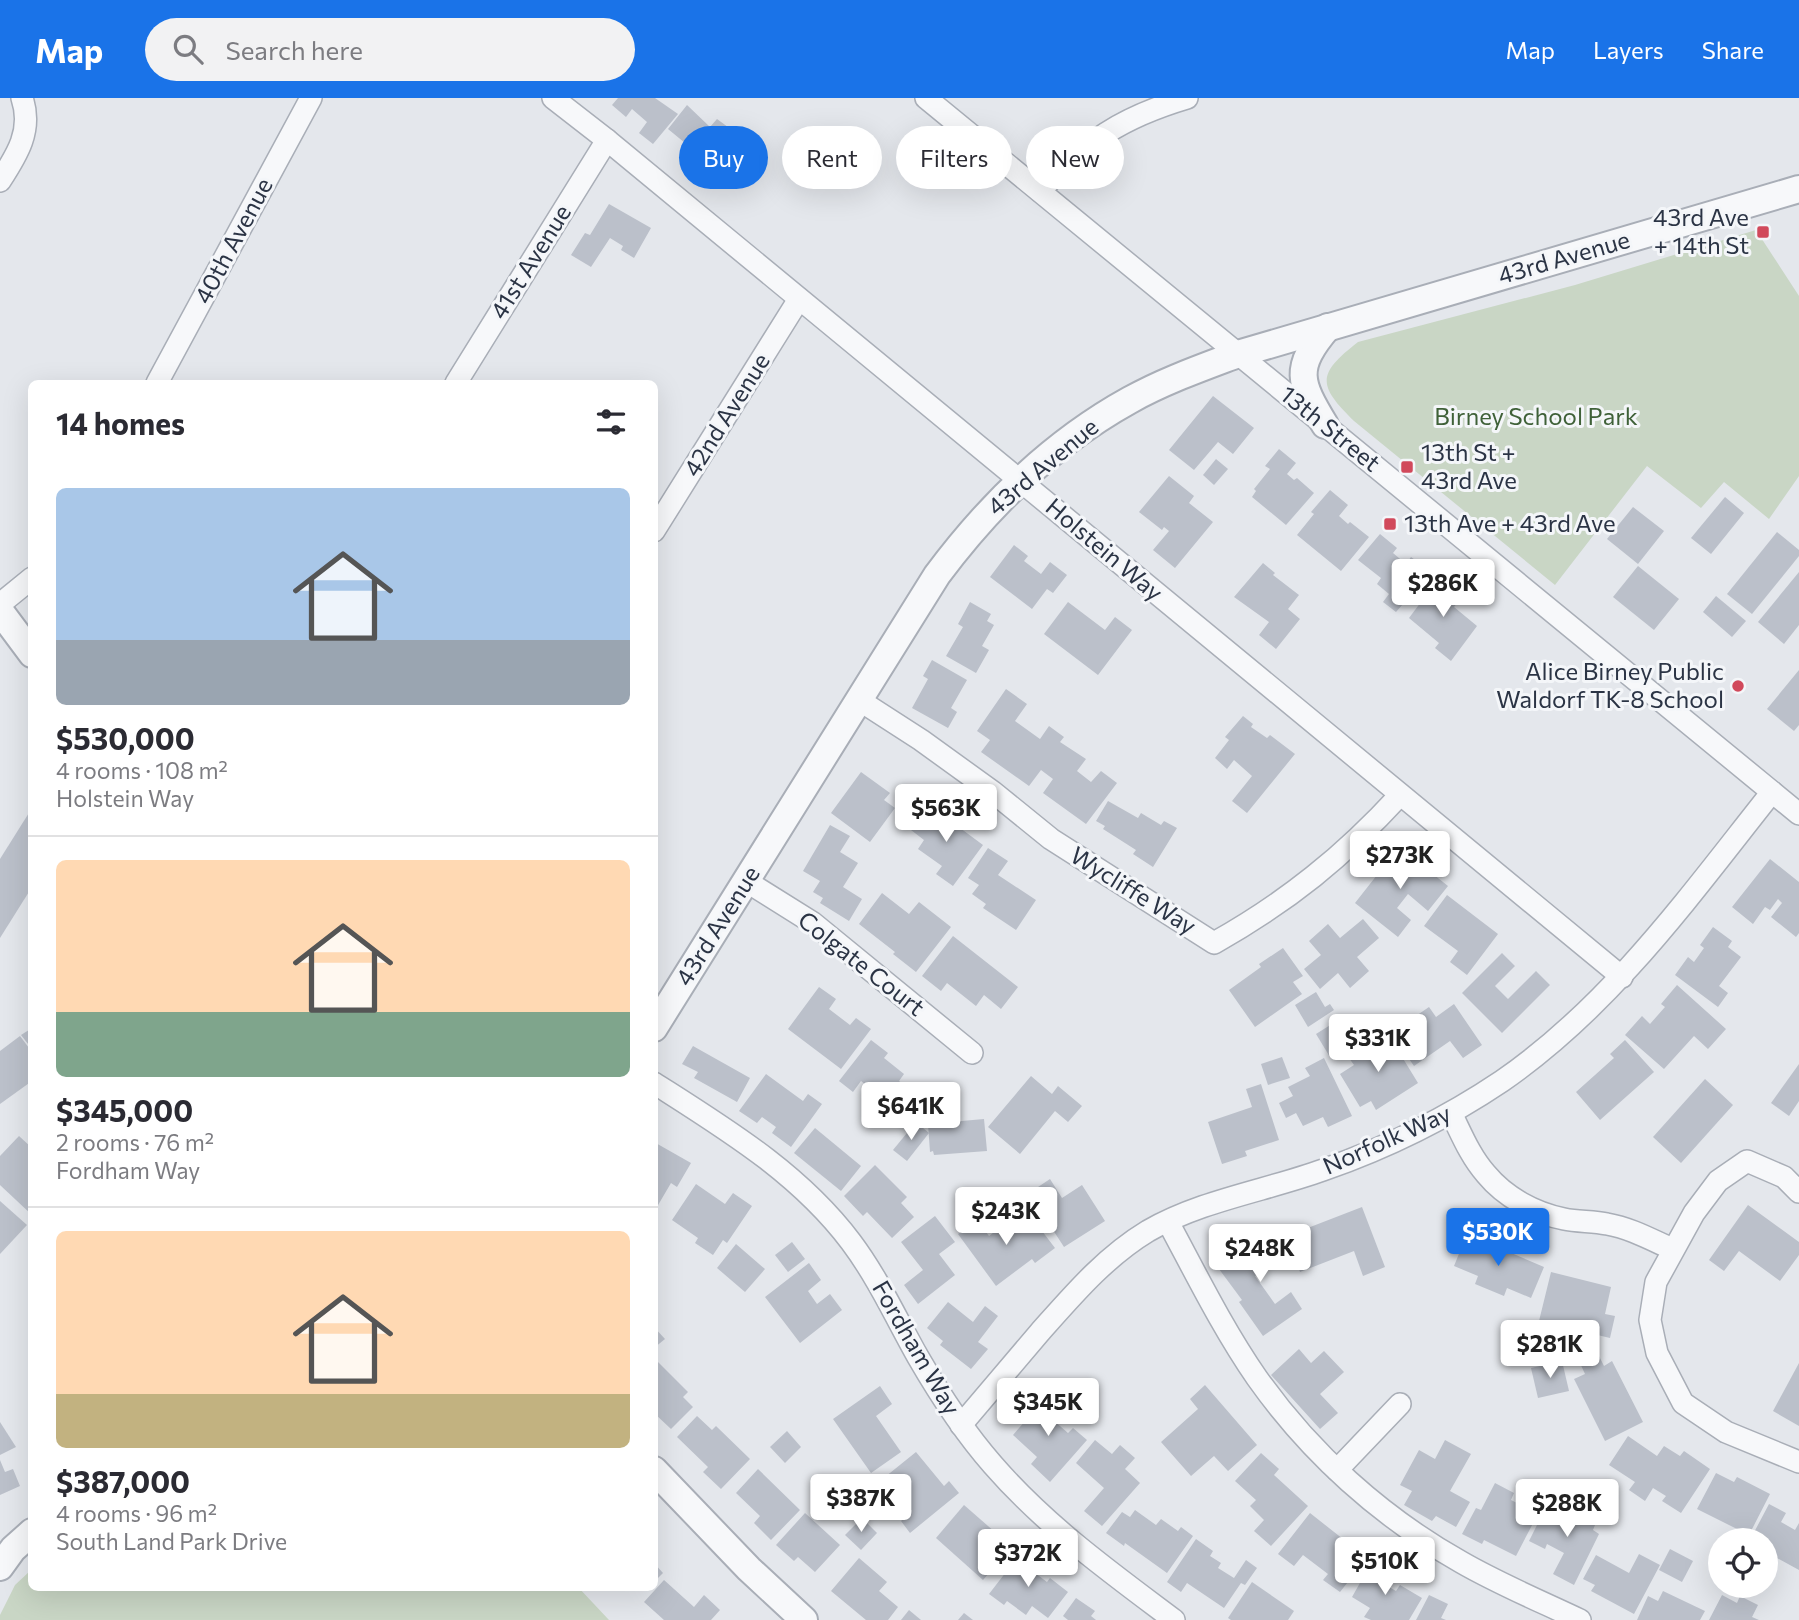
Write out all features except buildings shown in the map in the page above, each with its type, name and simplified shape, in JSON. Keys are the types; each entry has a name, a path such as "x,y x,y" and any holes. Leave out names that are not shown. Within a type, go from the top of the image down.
{"street":[{"path":"0,181 19,152 24,136 26,118 22,98"},
{"name":"40th Avenue","path":"159,380 311,98"},
{"name":"Holstein Way","path":"553,98 1622,977"},
{"name":"13th Street","path":"926,98 1799,814"},
{"path":"1040,191 1072,157 1098,136 1127,120 1187,98"},
{"name":"41st Avenue","path":"458,380 607,140"},
{"name":"43rd Avenue","path":"658,1022 937,575 970,531 1020,480 1062,445 1129,400 1174,378 1238,354 1799,189"},
{"name":"42nd Avenue","path":"658,525 799,299"},
{"path":"1325,425 1306,394 1303,381 1309,354 1328,327"},
{"path":"0,604 28,581"},
{"path":"0,611 28,649"},
{"name":"Wycliffe Way","path":"859,700 921,740 1059,845 1214,943 1250,923 1294,893 1335,860 1400,794"},
{"name":"Norfolk Way","path":"961,1425 1089,1278 1148,1231 1230,1197 1321,1171 1368,1153 1451,1112 1502,1081 1543,1050 1622,977 1772,792"},
{"name":"Colgate Court","path":"746,881 813,923 972,1053"},
{"name":"Fordham Way","path":"658,1086 763,1154 824,1210 869,1268 917,1355 961,1425 993,1465 1031,1506 1072,1543 1174,1620"},
{"path":"1451,1112 1472,1155 1486,1174 1503,1191 1523,1204 1564,1219 1605,1223 1633,1231 1672,1249"},
{"path":"1799,1192 1784,1177 1747,1161 1718,1181 1672,1249 1656,1282 1650,1320 1657,1353 1683,1403 1726,1432 1799,1462"},
{"path":"1168,1222 1233,1342 1258,1379 1285,1414 1337,1470 1403,1524 1461,1562 1580,1620"},
{"path":"1337,1470 1399,1404"},
{"path":"658,1474 749,1569 804,1620"},
{"path":"0,1567 13,1549 28,1536"}],"green space":[{"name":"Birney School Park","path":"1756,230 1799,296 1799,476 1769,519 1724,482 1701,508 1647,466 1555,585 1354,421 1328,389 1329,372 1358,342 1575,285"},
{"path":"28,1573 28,1591 582,1591 609,1620 0,1620 15,1585"}],"place":[{"name":"43rd Ave + 14th St","path":"1763,232"},
{"name":"13th St + 43rd Ave","path":"1407,467"},
{"name":"13th Ave + 43rd Ave","path":"1390,524"},
{"name":"Alice Birney Public Waldorf TK-8 School","path":"1738,686"}]}
